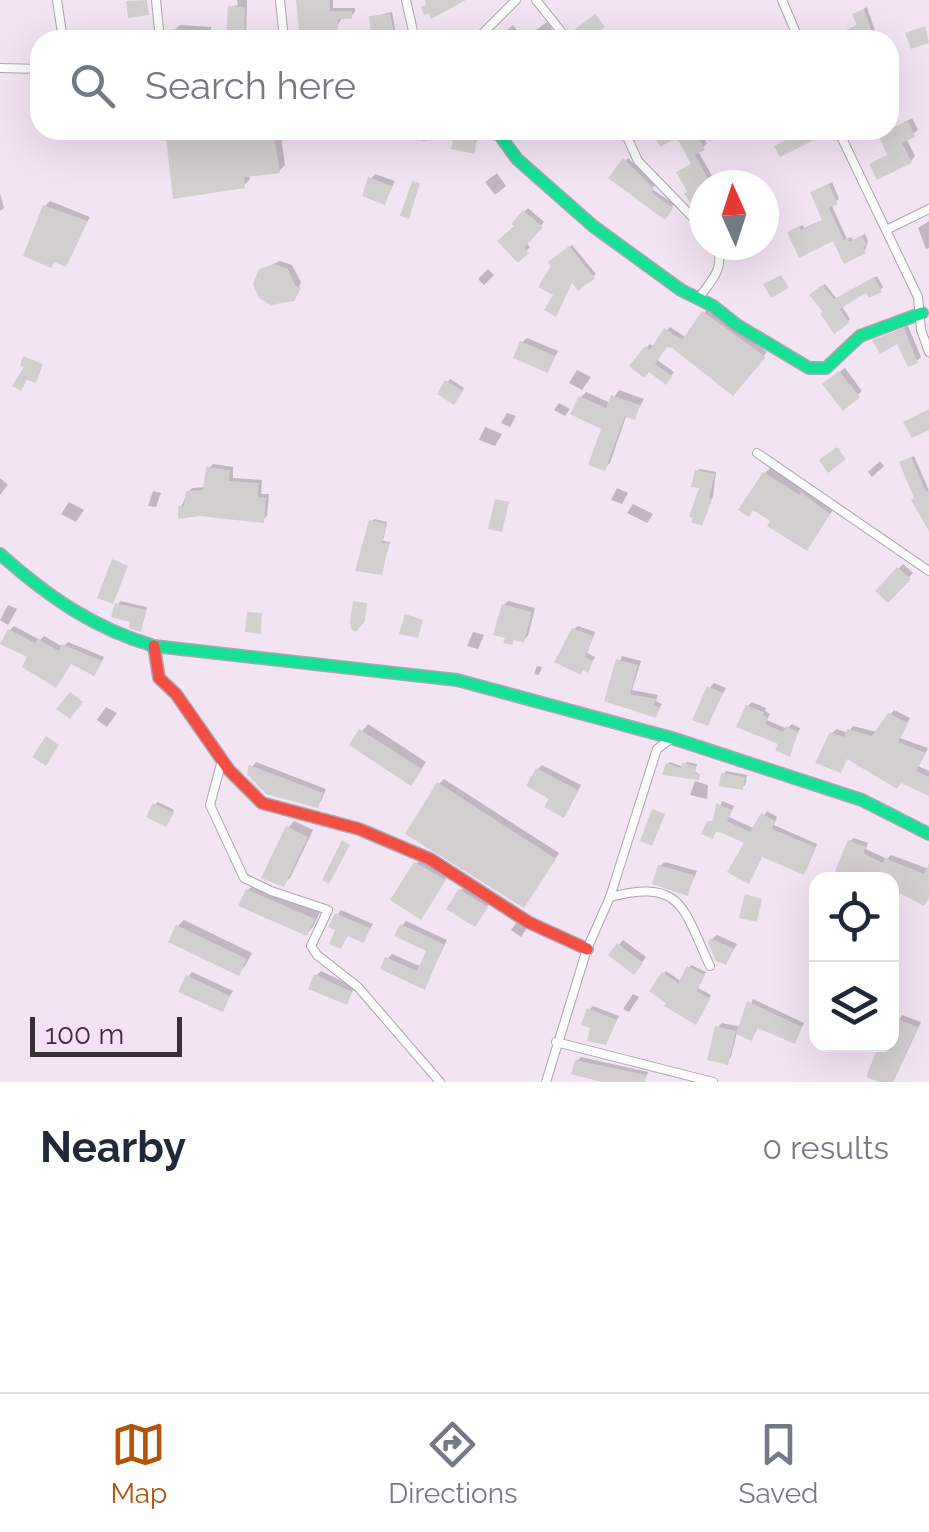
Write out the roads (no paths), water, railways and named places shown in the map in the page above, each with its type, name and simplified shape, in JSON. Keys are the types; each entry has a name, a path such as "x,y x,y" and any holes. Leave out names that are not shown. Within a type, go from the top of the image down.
{"street":[{"path":"57,0 62,30"},
{"path":"156,0 159,30"},
{"path":"280,0 283,30"},
{"path":"406,0 413,30"},
{"path":"486,30 516,0"},
{"path":"536,0 560,30"},
{"path":"782,0 795,30"},
{"path":"0,68 30,69"},
{"path":"503,140 517,159 593,226 680,290 713,306 800,364 818,370 833,366 857,338 922,313"},
{"path":"629,140 638,161 689,214"},
{"path":"843,140 918,297 929,352"},
{"path":"886,230 929,210"},
{"path":"698,299 718,272 721,260"},
{"path":"758,453 929,571"},
{"path":"3,563 52,600 114,635 154,646 457,680 672,738 862,800 929,834"},
{"path":"154,646 158,678 176,694 229,770 262,803 359,828 430,860 528,922 587,950"},
{"path":"546,1082 556,1042 587,950 610,897 657,749 672,738"},
{"path":"223,757 210,805 244,878 328,910 311,946 358,987 440,1082"},
{"path":"610,897 640,889 675,899 686,913 710,966"},
{"path":"556,1042 713,1082"}]}
